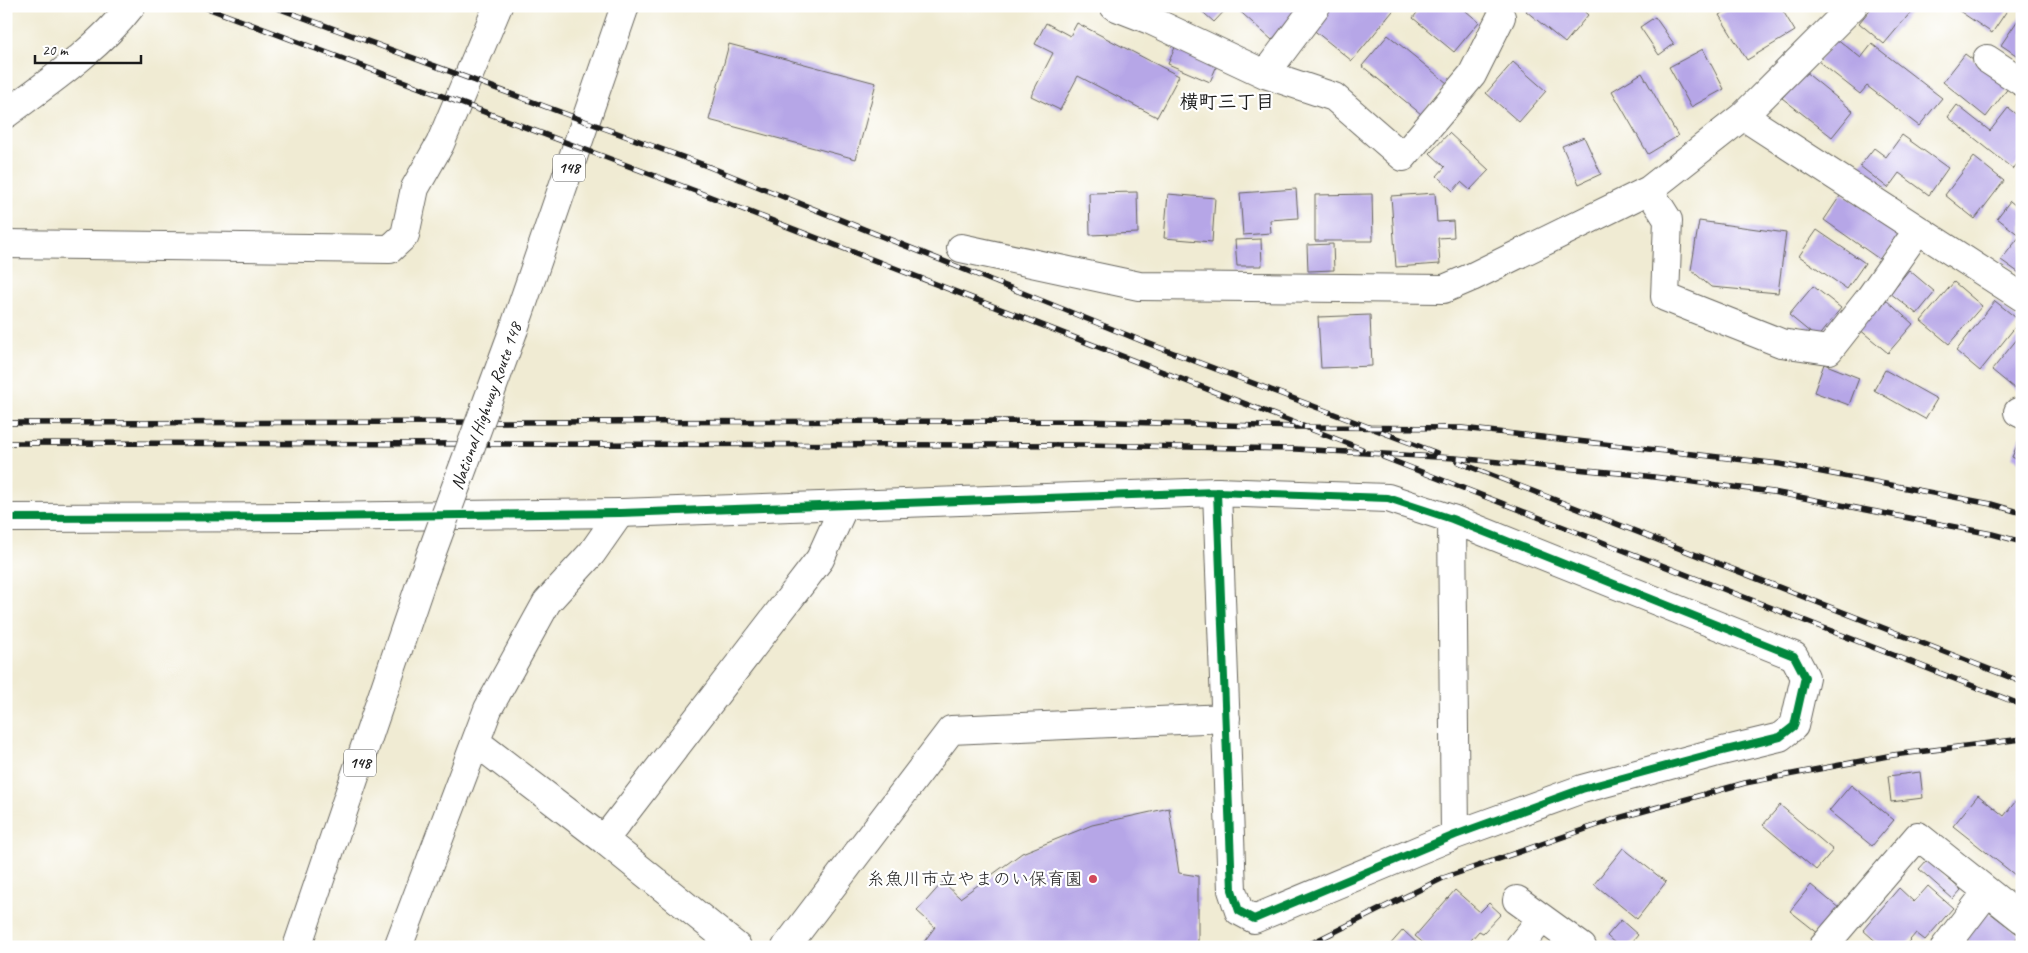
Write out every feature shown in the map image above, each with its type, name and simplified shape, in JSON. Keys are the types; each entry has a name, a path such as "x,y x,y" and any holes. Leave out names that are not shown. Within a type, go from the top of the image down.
{"main road":[{"path":"6,114 71,64 120,21 131,6"},
{"path":"6,244 390,249 405,235 415,188 440,144 498,6"},
{"name":"National Highway Route 148","path":"297,947 422,579 514,329 625,6"},
{"path":"1114,6 1154,13 1265,74 1334,97 1403,157 1472,75 1498,10"},
{"path":"1265,74 1316,6"},
{"path":"961,248 1139,286 1444,289 1649,190 1743,116 1853,6"},
{"path":"1987,59 2022,82"},
{"path":"1743,116 2022,298"},
{"path":"1649,190 1668,220 1665,297 1782,343 1829,350 1869,299 1918,230"},
{"path":"6,518 314,517 620,513 1217,492 1388,498 1452,520 1794,656 1805,677 1794,726 1780,737 1582,789 1455,835 1254,919 1238,911 1232,890 1217,492"},
{"path":"604,840 820,559 844,506"},
{"path":"398,947 488,709 547,602 592,553 620,513"},
{"path":"1452,520 1455,835"},
{"path":"786,947 951,730 1226,718"},
{"path":"476,742 604,840 737,947"},
{"path":"1823,947 1918,836 2022,919"},
{"path":"1945,947 1987,892"},
{"path":"1517,900 1582,947"},
{"path":"1519,947 1542,918"}],"building":[{"path":"1196,6 1229,6 1214,22"},
{"path":"1234,6 1298,6 1300,8 1272,40"},
{"path":"1329,6 1397,6 1352,61 1311,28"},
{"path":"1422,6 1460,6 1479,22 1454,52 1413,18"},
{"path":"1530,6 1578,6 1588,15 1565,43 1526,11"},
{"path":"1734,6 1780,6 1795,31 1747,60 1719,15"},
{"path":"1873,6 1904,6 1911,12 1884,44 1859,23"},
{"path":"1952,6 2010,6 1992,33"},
{"path":"2022,14 2022,59 2001,45"},
{"path":"1655,17 1674,44 1659,55 1640,27"},
{"path":"1046,23 1070,36 1077,23 1179,76 1157,117 1078,76 1060,110 1031,96 1053,53 1035,44"},
{"path":"1388,35 1447,83 1421,114 1362,66"},
{"path":"1836,38 1861,58 1872,44 1942,98 1919,126 1867,86 1860,94 1818,61"},
{"path":"1178,40 1220,58 1210,82 1168,64"},
{"path":"729,44 876,83 856,159 709,120"},
{"path":"1703,49 1724,89 1691,107 1669,67"},
{"path":"1965,54 2009,87 1986,117 1943,82"},
{"path":"1513,62 1546,91 1519,122 1486,93"},
{"path":"1804,71 1853,111 1832,137 1782,98"},
{"path":"1642,73 1678,136 1648,154 1612,91"},
{"path":"1957,105 1990,131 2008,108 2022,119 2022,158 2013,169 1948,117"},
{"path":"1449,133 1489,170 1470,190 1461,182 1453,191 1437,176 1445,167 1430,153"},
{"path":"1902,135 1948,168 1929,195 1899,173 1888,188 1860,166 1874,148 1886,157"},
{"path":"1584,137 1601,174 1579,184 1562,146"},
{"path":"1974,157 2004,181 1975,219 1945,195"},
{"path":"1296,189 1298,218 1270,220 1271,233 1243,235 1240,193"},
{"path":"1137,192 1138,233 1090,235 1089,193"},
{"path":"1435,193 1437,222 1453,221 1454,237 1438,238 1440,264 1396,267 1391,196"},
{"path":"1842,193 1901,234 1882,261 1824,220"},
{"path":"1168,194 1215,198 1212,242 1164,238"},
{"path":"1372,194 1373,241 1315,241 1315,195"},
{"path":"2010,201 2022,211 2022,275 2001,260 2020,236 1997,218"},
{"path":"1699,221 1786,233 1778,293 1711,287 1691,270"},
{"path":"1817,230 1865,263 1847,289 1799,256"},
{"path":"1261,239 1262,266 1237,266 1235,240"},
{"path":"1333,244 1334,270 1308,271 1307,245"},
{"path":"1909,270 1935,292 1917,314 1890,293"},
{"path":"1954,282 1982,306 1949,344 1921,321"},
{"path":"1813,286 1841,308 1817,338 1789,315"},
{"path":"1885,299 1913,324 1888,353 1859,329"},
{"path":"1995,301 2020,321 1980,371 1956,351"},
{"path":"1370,315 1372,366 1321,368 1318,317"},
{"path":"2022,333 2022,392 2020,393 1992,370"},
{"path":"1824,364 1859,378 1849,405 1814,392"},
{"path":"1885,370 1937,399 1925,419 1874,390"},
{"path":"2022,434 2022,462 2012,457"},
{"path":"1920,772 1923,798 1891,802 1888,776"},
{"path":"1851,785 1894,820 1872,846 1829,811"},
{"path":"1978,795 2004,816 2019,797 2022,799 2022,866 2015,875 1953,826"},
{"path":"1780,805 1833,850 1816,870 1763,825"},
{"name":"糸魚川市立やまのい保育園","path":"1169,808 1179,873 1198,876 1198,942 1178,947 1128,947 1128,943 1121,947 920,947 935,927 917,911 943,882 960,898 1022,853 1092,825"},
{"path":"1623,848 1666,882 1637,919 1594,884"},
{"path":"1927,860 1961,890 1953,899 1919,869"},
{"path":"1811,885 1840,909 1819,934 1790,911"},
{"path":"1928,886 1953,908 1925,940 1916,933 1904,947 1882,947 1863,930 1899,888 1914,902"},
{"path":"1455,890 1480,912 1489,903 1501,914 1483,933 1479,931 1465,947 1428,947 1415,936"},
{"path":"1985,909 2019,935 2010,947 1977,947 1964,937"},
{"path":"1621,920 1638,935 1628,947 1619,947 1607,936"},
{"path":"1403,930 1421,947 1388,947"}],"railway":[{"path":"202,6 698,192 1362,449"},
{"path":"272,6 707,166 1142,341 1437,453"},
{"path":"6,423 1084,421 1297,427 1462,428 1780,464 1991,504 2022,513"},
{"path":"6,443 1085,445 1295,449 1455,458 1630,474 1773,492 1992,534 2022,542"},
{"path":"1383,457 2022,705"},
{"path":"1458,462 2022,682"},
{"path":"1304,947 1443,878 1615,819 1745,783 1893,755 2022,739"}],"cycle path":[{"path":"6,518 314,517 620,513 1217,492 1388,498 1452,519 1794,656 1805,677 1794,726 1780,737 1582,789 1455,835 1254,919 1239,911 1232,890 1217,492"}],"place":[{"name":"糸魚川市立やまのい保育園","path":"1093,879"}],"district":[{"name":"横町三丁目","path":"1227,102"}]}
